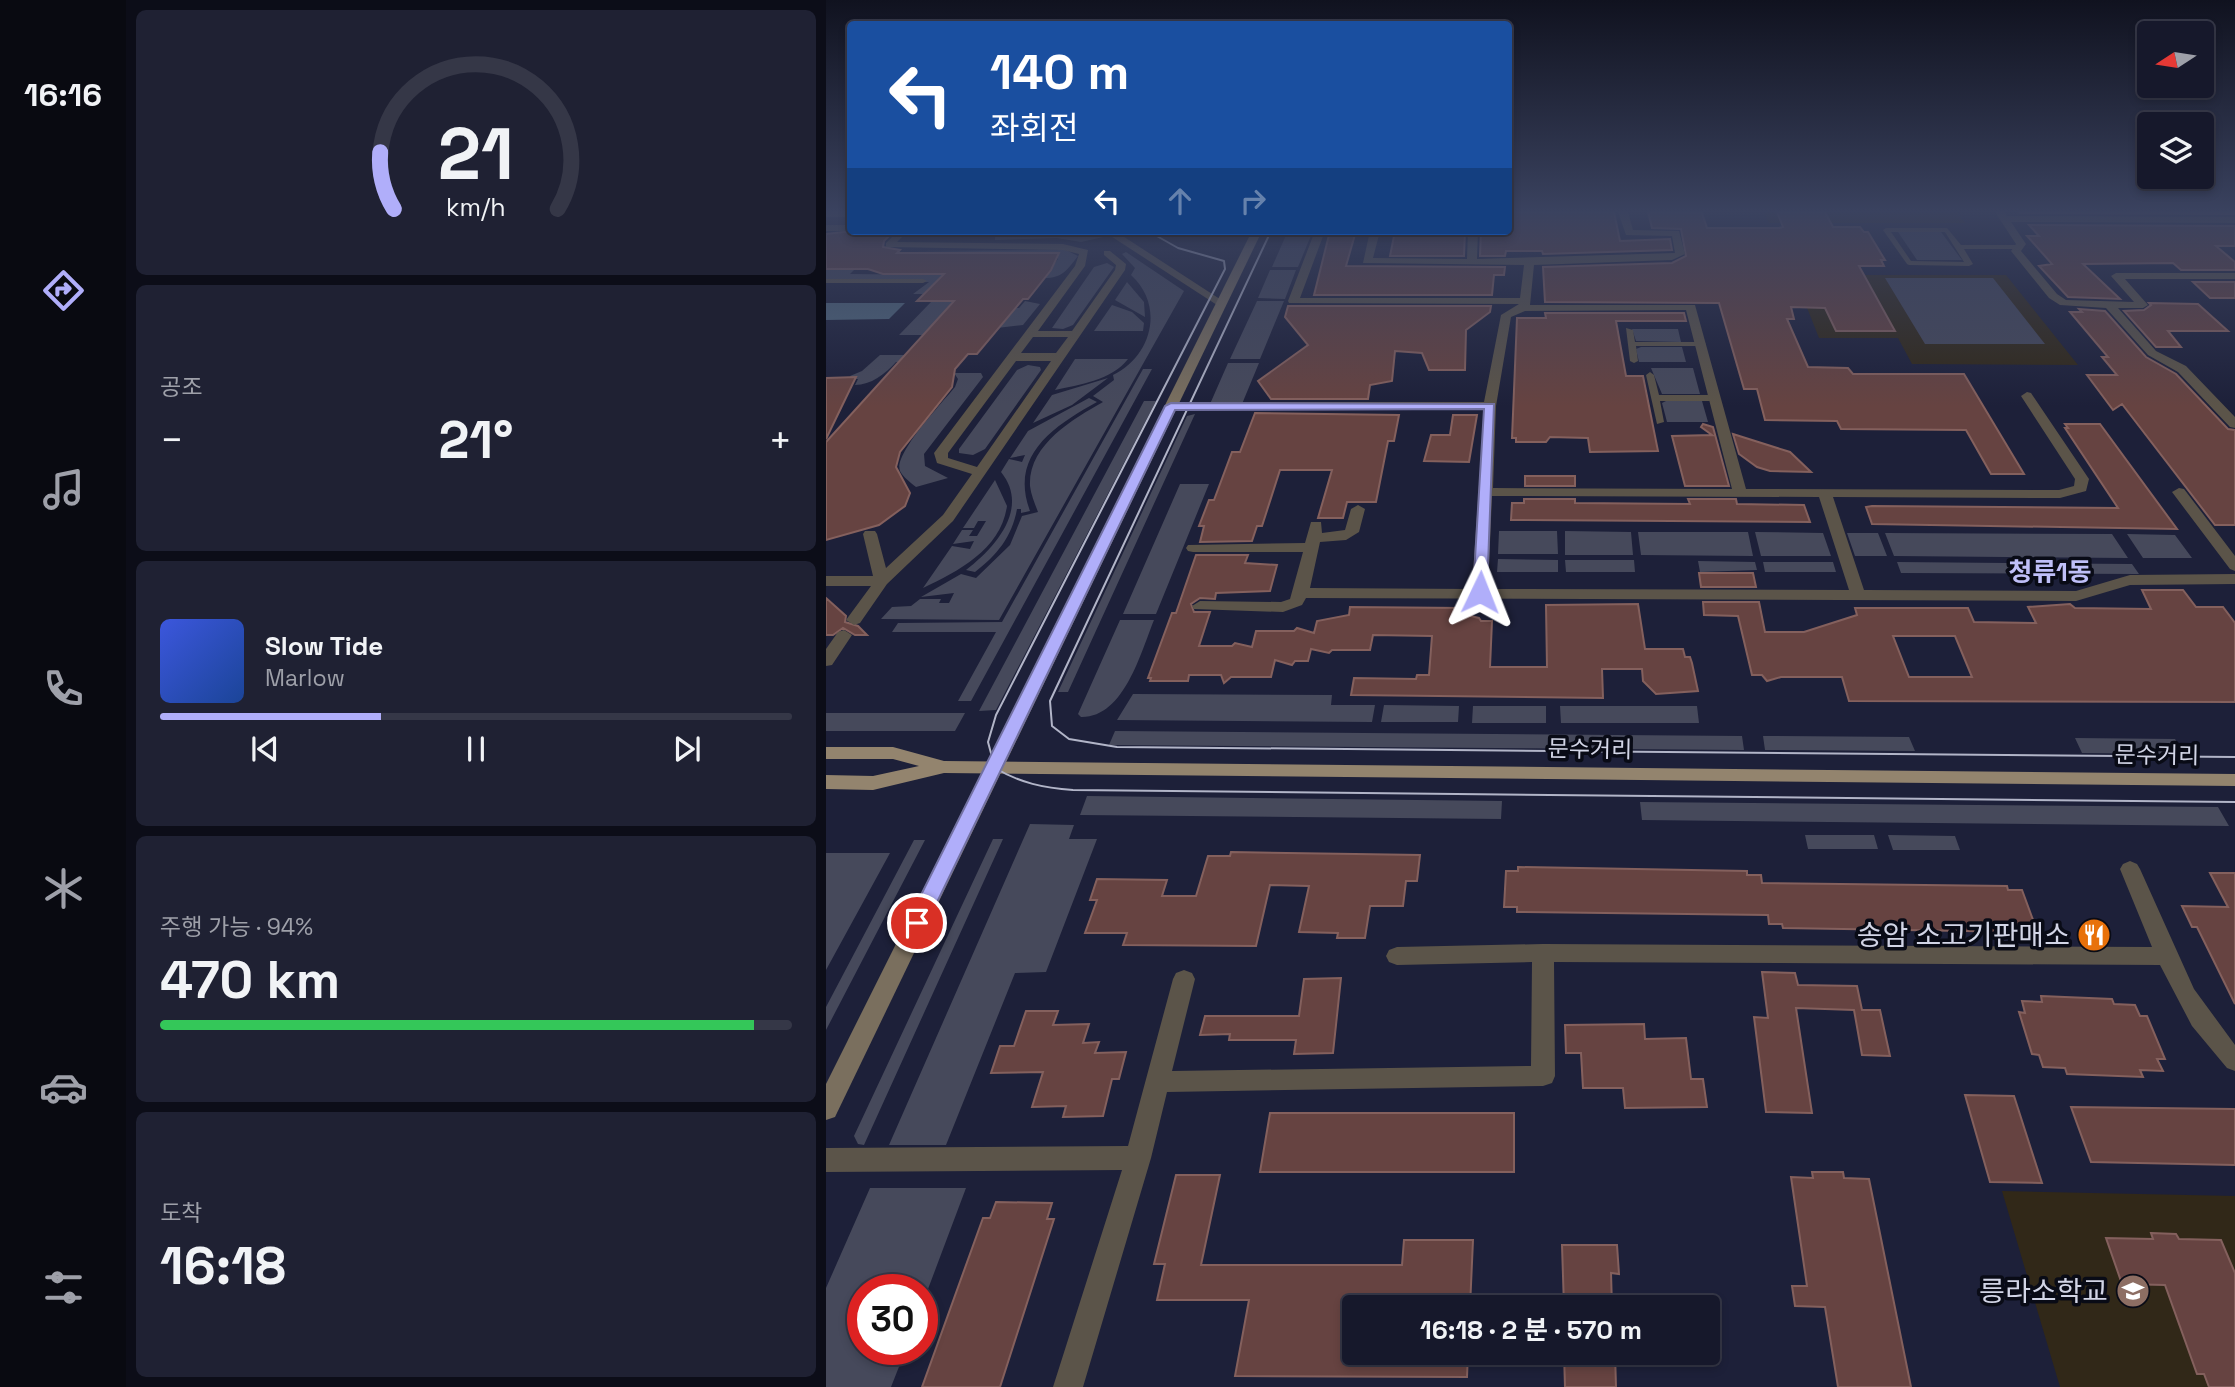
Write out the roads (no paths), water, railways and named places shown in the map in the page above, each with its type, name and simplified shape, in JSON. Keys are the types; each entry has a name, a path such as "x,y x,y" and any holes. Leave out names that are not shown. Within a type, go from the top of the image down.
{"main road":[{"path":"826,752 893,753 944,767"},
{"name":"문수거리","path":"944,767 2235,780"},
{"path":"826,782 873,783 944,767"}],"street":[{"path":"979,472 949,465 942,460 941,453 1071,277"},
{"path":"854,620 882,581 948,518 1115,277"},
{"path":"1180,277 1221,303"},
{"path":"826,1109 1234,277"},
{"path":"1302,277 1293,301 1691,307 1740,494"},
{"path":"1524,304 1527,277"},
{"path":"2036,277 2053,296 2064,303 2143,305 2118,277"},
{"path":"1480,592 1490,406 1506,314 1524,304"},
{"path":"2109,305 2152,353 2182,369 2235,424"},
{"path":"1030,334 1076,334"},
{"path":"1013,357 1060,357"},
{"path":"1487,492 2060,494 2081,488 2082,479 2027,396"},
{"path":"1171,406 1490,406"},
{"path":"2179,492 2235,566"},
{"path":"1825,495 1858,594"},
{"path":"1194,548 1341,537 1352,532 1358,509"},
{"path":"870,534 882,581"},
{"path":"1200,606 1283,607 1296,602 1301,593 1313,537"},
{"path":"1301,593 2076,596 2090,594 2115,582 2130,580 2235,579"},
{"path":"826,581 882,581"},
{"path":"826,661 844,635"},
{"path":"2130,869 2167,956 2212,1039 2235,1061"},
{"path":"1397,956 1542,953 2167,956"},
{"path":"1157,1082 1543,1076 1542,953"},
{"path":"1068,1387 1138,1158 1184,979"},
{"path":"826,1160 1138,1158"}],"lane":[{"path":"826,281 922,281"},
{"path":"1629,330 1634,361"},
{"path":"1631,344 1702,344"},
{"path":"1650,375 1660,422"},
{"path":"1655,398 1716,398"}],"tram line":[{"path":"1221,277 996,715 988,742 995,768 1004,773 1032,784 1073,790 2235,802"},
{"path":"1249,277 1050,701 1052,726 1069,739 1117,747 2235,757"}],"place":[{"name":"송암 소고기판매소","path":"2094,935"},
{"name":"릉라소학교","path":"2133,1291"}],"district":[{"name":"청류1동","path":"2050,572"}]}
